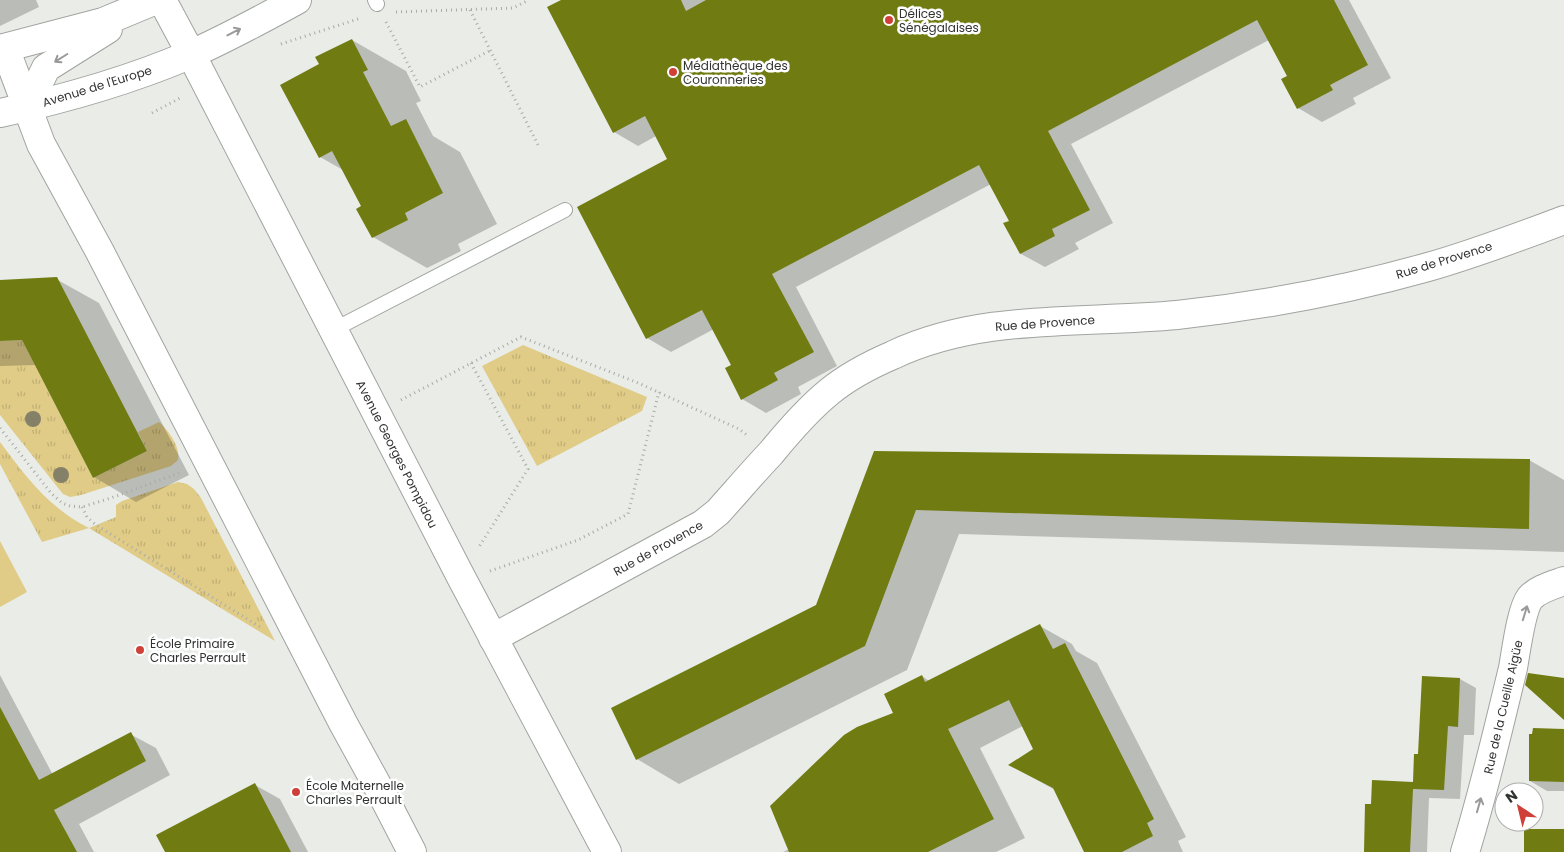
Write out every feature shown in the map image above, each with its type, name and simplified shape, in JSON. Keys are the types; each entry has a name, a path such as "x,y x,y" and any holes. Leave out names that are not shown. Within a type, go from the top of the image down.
{"street":[{"name":"Avenue de l'Europe","path":"0,113 130,78 191,54 297,0"},
{"path":"155,1 191,54"},
{"path":"155,1 103,22 2,48 41,144 100,252 298,637 412,852"},
{"path":"27,107 46,68 155,1"},
{"name":"Avenue Georges Pompidou","path":"191,54 376,413 471,572 493,638 607,852"},
{"name":"Rue de Provence","path":"493,638 703,524 718,512 804,415 830,391 894,354 940,337 1002,325 1175,315 1247,306 1328,292 1429,266 1564,220"},
{"name":"Rue de la Cueille Aigüe","path":"1466,852 1513,666 1524,610 1530,598 1542,590 1564,581"}],"lane":[{"path":"333,330 565,210"}],"path":[{"path":"274,46 377,5 470,10 512,8 529,0"},
{"path":"377,5 420,86 490,50"},
{"path":"470,10 540,147"},
{"path":"152,113 206,85"},
{"path":"376,413 521,337 659,392 739,429 769,454"},
{"path":"471,363 528,469 474,554 471,572 484,573 578,540 628,514 659,392"},
{"path":"0,428 51,493 62,504 70,506 82,507 111,498 170,477 207,461"},
{"path":"82,507 87,517 96,525 271,634 298,637"}],"green space":[{"path":"22,340 93,478 147,451 138,432 159,422 176,444 178,460 171,466 81,495 70,497 63,494 0,415 0,341"},
{"path":"523,345 647,397 642,411 537,466 482,366"},
{"path":"0,442 39,491 62,511 89,528 42,542 0,464"},
{"path":"178,482 187,484 201,498 275,641 89,528 116,517 116,505 122,501"},
{"path":"0,541 27,592 0,607"}],"building":[{"path":"561,0 681,0 686,11 706,0 1334,0 1368,65 1330,85 1333,90 1297,109 1281,79 1287,76 1257,20 1048,131 1090,210 1052,229 1055,236 1020,254 1003,223 1009,221 979,165 772,274 814,352 774,373 778,380 741,400 725,368 731,365 702,310 646,339 577,207 667,159 645,116 613,133 547,7"},
{"path":"352,39 368,70 363,72 391,126 406,119 443,193 405,213 408,220 372,238 356,209 361,206 332,151 319,158 280,85 319,64 315,57"},
{"path":"57,277 147,451 93,478 22,340 0,341 0,280"},
{"path":"874,451 1530,459 1529,529 916,510 865,646 636,760 611,708 816,605"},
{"path":"1040,624 1053,649 1065,643 1154,819 1147,823 1153,836 1122,852 1084,852 1053,788 1008,765 1033,749 1009,700 948,729 994,819 928,852 789,852 770,806 844,735 857,727 893,713 884,694 922,675 925,682"},
{"path":"1528,673 1564,678 1564,720 1525,685"},
{"path":"1422,676 1460,678 1458,727 1448,726 1444,790 1413,789 1410,852 1364,852 1365,804 1371,804 1372,780 1413,782 1414,754 1418,754"},
{"path":"0,707 39,780 131,732 146,761 54,810 77,852 0,852"},
{"path":"1533,728 1564,729 1564,782 1529,781 1529,734 1532,734"},
{"path":"255,783 291,852 165,852 156,835"},
{"path":"1564,829 1564,852 1524,852 1524,832"}],"place":[{"name":"Délices Sénégalaises","path":"889,20"},
{"name":"Médiathèque des Couronneries","path":"673,72"},
{"name":"École Primaire Charles Perrault","path":"140,650"},
{"name":"École Maternelle Charles Perrault","path":"296,792"}]}
